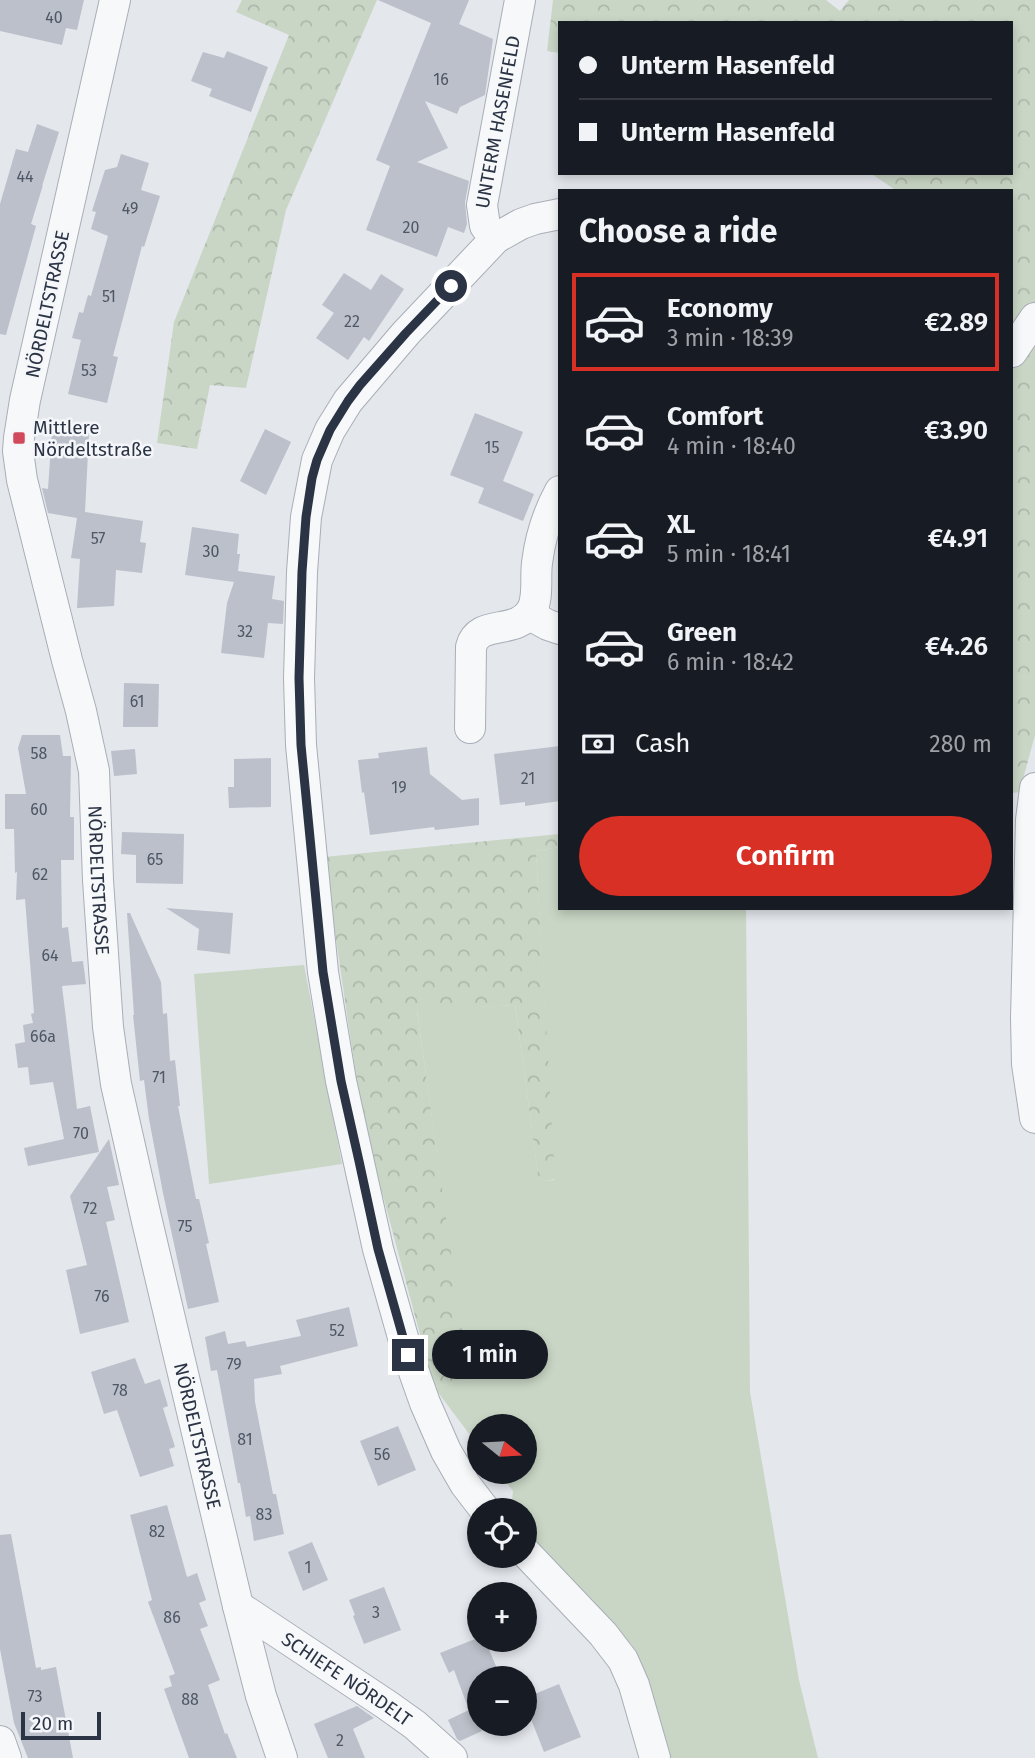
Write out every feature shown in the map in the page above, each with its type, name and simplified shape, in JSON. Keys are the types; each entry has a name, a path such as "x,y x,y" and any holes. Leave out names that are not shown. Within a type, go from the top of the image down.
{"street":[{"name":"NÖRDELTSTRASSE","path":"115,0 25,400 19,438 19,463 29,512 91,753 107,1004 116,1084 238,1606 261,1696 282,1758"},
{"name":"UNTERM HASENFELD","path":"496,238 485,226 482,205 520,0"},
{"name":"UNTERM HASENFELD","path":"476,1498 454,1467 425,1403 378,1249 341,1081 323,972 301,745 299,678 302,572 312,478 317,460 337,417 360,385 406,333 496,238 521,224 558,214"},
{"path":"1013,351 1035,318"},
{"path":"558,495 543,534 537,562 533,608 537,619 558,628"},
{"path":"470,728 472,640 480,632 519,622 526,618 533,608"},
{"path":"1035,788 1031,820 1026,1018 1027,1064 1035,1118"},
{"path":"537,1565 603,1634 623,1660 640,1702 655,1758"},
{"name":"SCHIEFE NÖRDELT","path":"238,1606 387,1704 424,1732 452,1758"},
{"path":"0,1741 6,1758"}],"green space":[{"path":"242,0 377,0 286,210 246,388 210,385 197,449 157,443 174,322 289,35 236,12"},
{"path":"553,0 826,0 840,11 849,0 1035,0 1035,735 1023,779 1035,790 1013,793 1013,189 894,189 873,175 1013,175 1013,21 558,21 558,53 547,51"},
{"path":"558,834 558,847 536,851 555,1179 539,1182 515,1005 417,1011 469,1380 434,1387 362,1117 324,857"},
{"path":"558,847 558,910 746,910 750,1392 799,1680 818,1758 664,1758 632,1645 537,1549 537,1498 512,1498 513,1491 507,1484 537,1484 537,1414 467,1414 467,1431 434,1387 468,1380 417,1010 515,1005 539,1181 554,1180 536,851"},
{"path":"304,965 342,1164 209,1184 194,974"}],"building":[{"path":"0,0 84,0 77,30 66,28 62,45 0,31"},
{"path":"378,0 469,0 459,24 493,39 485,95 460,107 457,114 425,101 448,148 417,162 469,181 465,202 467,224 464,233 448,227 437,257 366,230 390,166 376,160 431,23"},
{"path":"227,51 268,67 251,112 209,96 212,89 191,81 203,52 224,58"},
{"path":"37,124 59,132 31,224 36,226 6,335 0,334 0,204 16,149 28,152"},
{"path":"121,154 149,163 141,190 160,196 144,247 142,246 113,356 118,357 107,403 68,394 81,340 72,338 79,312 83,313 88,295 91,296 108,236 91,229 96,212 92,211 105,170 117,167"},
{"path":"344,273 371,290 381,274 404,289 369,341 364,337 348,360 316,338 334,313 322,305"},
{"path":"475,413 523,432 503,481 534,494 523,521 478,503 484,488 450,475"},
{"path":"265,429 291,442 266,495 240,481"},
{"path":"52,431 89,433 85,512 143,521 140,542 146,543 142,573 116,570 114,606 77,608 80,559 71,558 77,518 48,513 42,488 48,489"},
{"path":"192,527 239,534 238,571 275,576 272,599 284,601 283,624 268,623 264,658 221,653 227,603 234,582 185,575"},
{"path":"124,683 159,684 158,727 123,727"},
{"path":"22,735 60,735 63,756 71,756 70,817 74,817 74,860 61,860 62,928 68,927 72,962 83,961 86,984 62,986 77,1109 90,1106 99,1152 28,1166 24,1148 64,1139 53,1082 30,1085 28,1067 18,1068 15,1044 25,1042 23,1025 33,1023 31,1014 34,1013 25,899 16,900 14,829 5,829 5,794 26,794 18,748"},
{"path":"558,746 558,801 525,806 525,802 500,805 494,754"},
{"path":"427,747 430,774 462,800 479,798 479,825 435,830 434,827 370,835 358,760 379,758 378,753"},
{"path":"135,749 137,774 114,776 111,751"},
{"path":"271,758 271,807 229,808 228,787 234,787 234,759"},
{"path":"122,832 184,834 183,884 136,883 136,855 121,854"},
{"path":"166,908 233,913 230,954 197,950 199,929"},
{"path":"127,913 130,913 161,982 163,1014 167,1013 170,1061 175,1060 178,1106 196,1199 199,1199 209,1243 206,1244 219,1302 188,1309 163,1193 144,1080 140,1081"},
{"path":"109,1139 119,1185 107,1187 115,1220 106,1222 129,1322 80,1334 66,1270 87,1265 70,1196"},
{"path":"349,1307 358,1346 280,1366 282,1374 254,1379 255,1402 273,1494 276,1494 284,1534 254,1541 250,1516 246,1517 238,1483 217,1370 211,1371 205,1337 225,1331 228,1344 245,1341 247,1347 301,1336 296,1320"},
{"path":"135,1358 145,1384 160,1379 168,1406 163,1408 175,1447 169,1449 174,1466 140,1477 117,1410 104,1414 91,1372"},
{"path":"398,1426 416,1470 378,1486 360,1441"},
{"path":"167,1505 187,1577 197,1573 206,1600 199,1603 208,1626 200,1629 220,1680 208,1685 225,1734 227,1733 237,1758 189,1758 164,1689 172,1686 169,1676 175,1674 148,1602 152,1600 130,1515"},
{"path":"11,1534 36,1668 41,1667 41,1670 56,1667 73,1758 28,1758 14,1723 0,1649 0,1535"},
{"path":"312,1542 328,1580 303,1591 288,1552"},
{"path":"384,1587 401,1630 364,1644 349,1600"},
{"path":"467,1642 467,1652 490,1652 496,1666 467,1666 467,1705 454,1670 449,1673 440,1653"},
{"path":"559,1684 581,1737 544,1752 537,1734 537,1693"},
{"path":"357,1706 374,1718 353,1729 365,1758 328,1758 314,1724"},
{"path":"467,1711 467,1736 471,1736 460,1741 457,1739 448,1720"}],"place":[{"name":"Mittlere Nördeltstraße","path":"19,438"}],"route":[{"path":"408,1355 378,1249 341,1081 323,972 301,745 299,678 302,572 312,478 330,430 360,385 451,286"}]}
